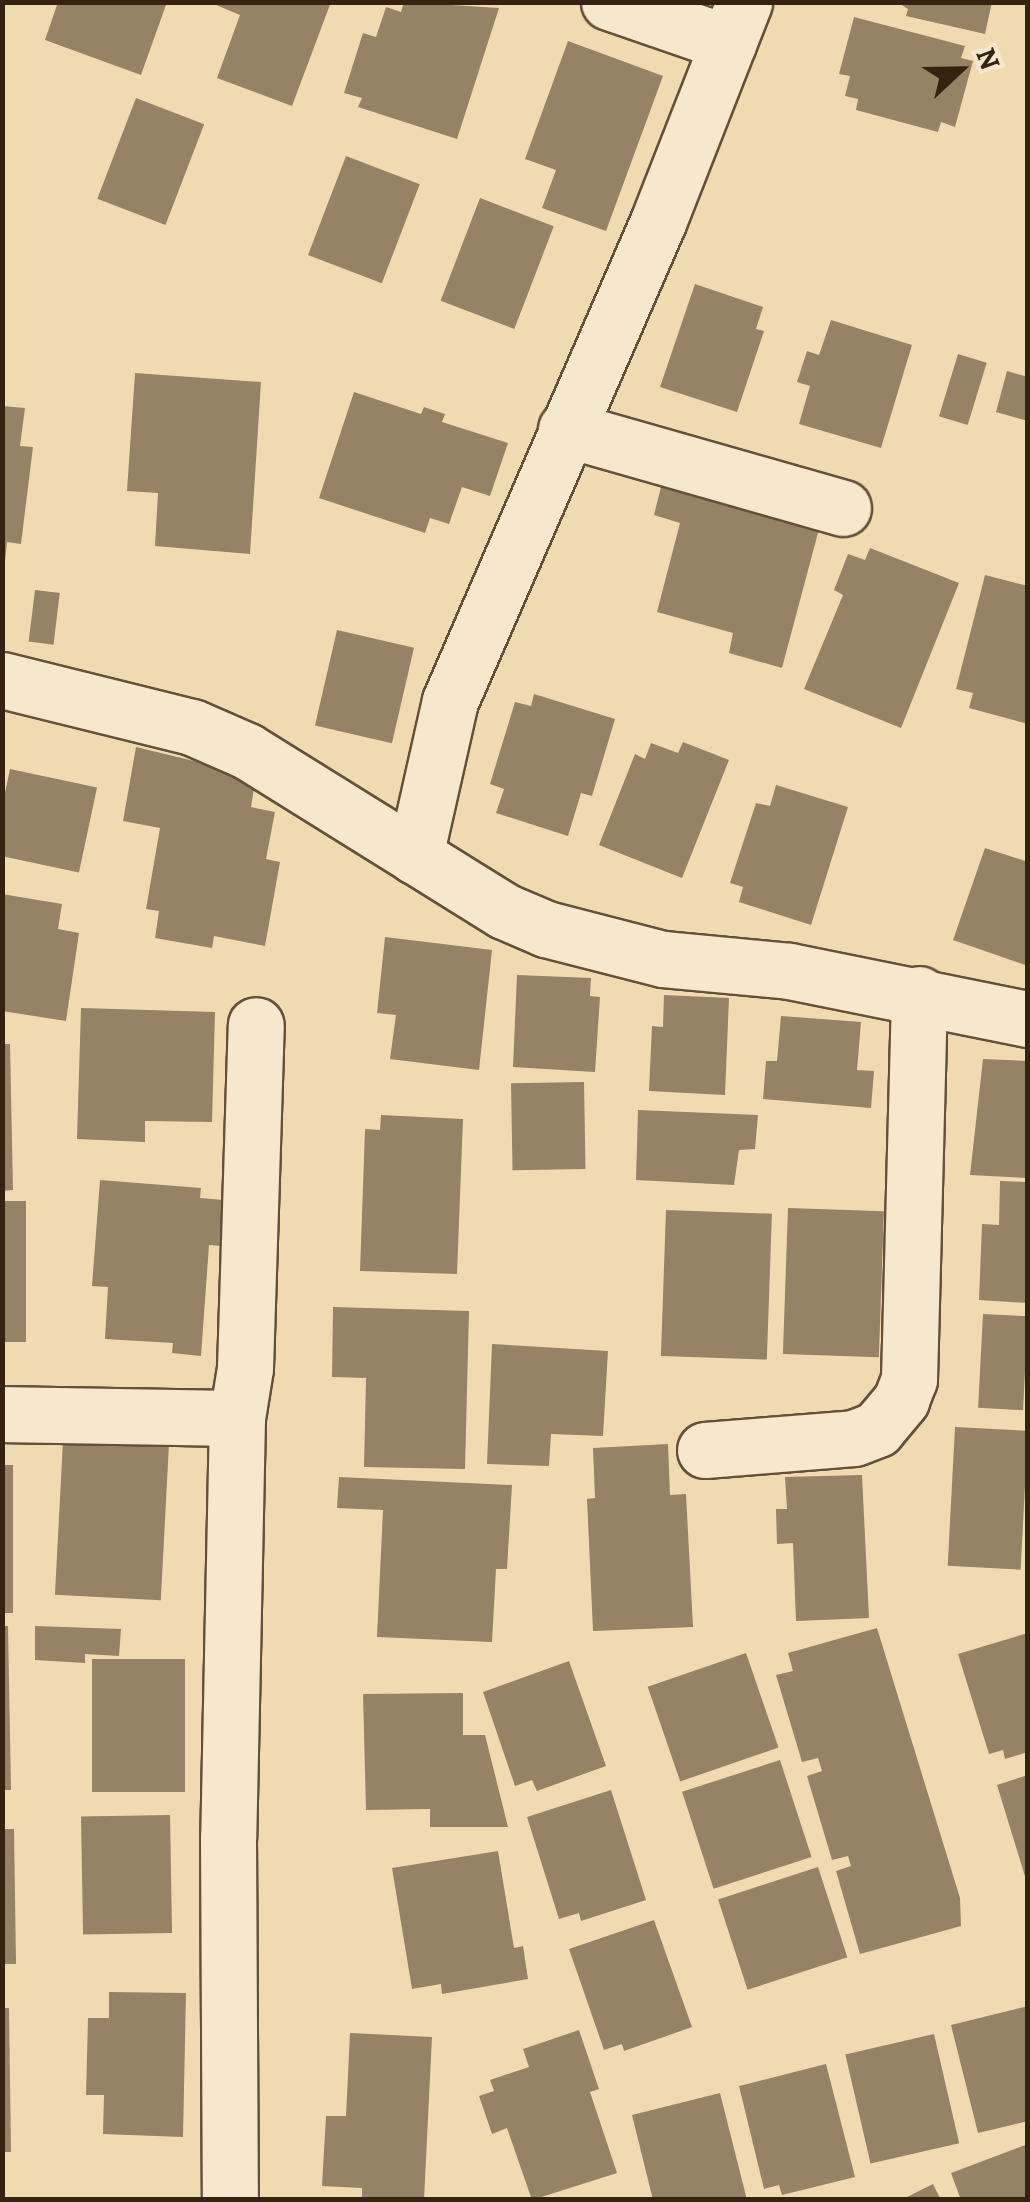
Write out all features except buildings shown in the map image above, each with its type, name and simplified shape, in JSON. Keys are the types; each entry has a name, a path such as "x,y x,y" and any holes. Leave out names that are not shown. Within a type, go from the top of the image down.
{"street":[{"path":"415,856 450,702 736,23 609,2"},
{"path":"566,429 843,508"},
{"path":"2,680 192,727 274,766 415,856 546,929 664,959 920,994 1028,1019"},
{"path":"705,1450 854,1438 877,1429 901,1400 910,1378 920,994"},
{"path":"230,2200 228,1838 238,1418 245,1368 256,1024"},
{"path":"2,1414 238,1418"}]}
